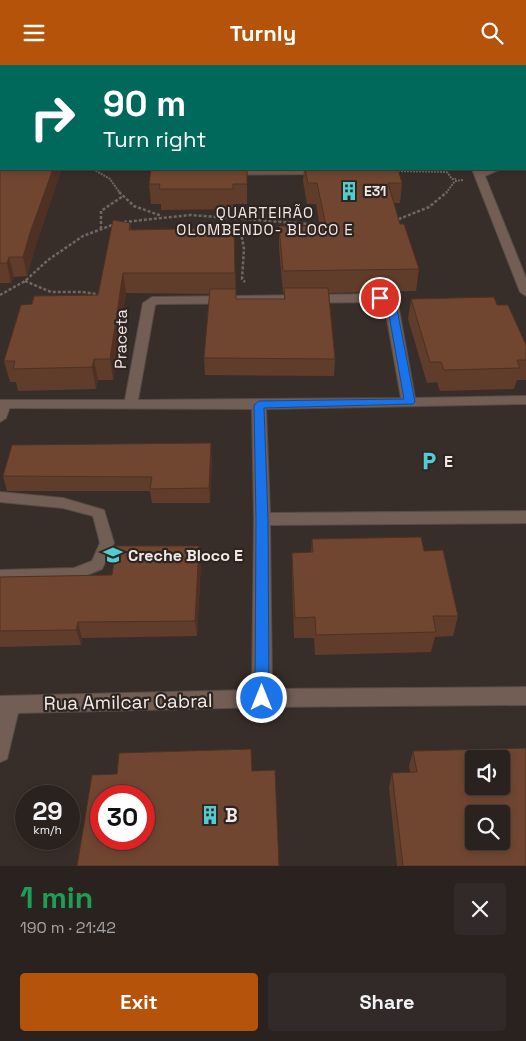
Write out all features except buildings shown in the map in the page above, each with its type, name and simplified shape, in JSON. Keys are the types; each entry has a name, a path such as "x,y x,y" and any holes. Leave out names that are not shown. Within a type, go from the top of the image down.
{"street":[{"path":"190,170 195,172 334,171"},
{"path":"478,172 526,292"},
{"path":"131,403 149,303 156,300 257,299 388,299 392,304 409,402"},
{"path":"3,404 259,405 526,400"},
{"path":"259,405 262,519 262,698"},
{"path":"262,519 526,517"},
{"name":"Rua Amilcar Cabral","path":"5,705 262,698 526,696"},
{"path":"0,752 5,705"}],"lane":[{"path":"0,418 3,404"},
{"path":"0,497 63,503 99,513 107,543 97,565 75,574 0,576"}],"path":[{"path":"96,170 107,174 126,200 142,210 165,217"},
{"path":"392,171 447,173"},
{"path":"391,222 431,209 444,197 455,181 464,180"},
{"path":"101,229 101,211 123,196"},
{"path":"0,294 25,281 48,260 83,236 120,223 190,215 238,217 330,226"},
{"path":"238,217 239,231 244,249 242,279 257,299"},
{"name":"Praceta","path":"25,281 51,292 83,292 106,296"}],"place":[{"name":"E31","path":"349,191"},
{"name":"E","path":"429,461"},
{"name":"Creche Bloco E","path":"113,555"},
{"name":"B","path":"210,815"}],"district":[{"name":"QUARTEIRÃO OLOMBENDO- BLOCO E","path":"265,220"}],"route":[{"path":"262,698 262,519 259,405 409,402 392,304 388,299 380,298"}]}
